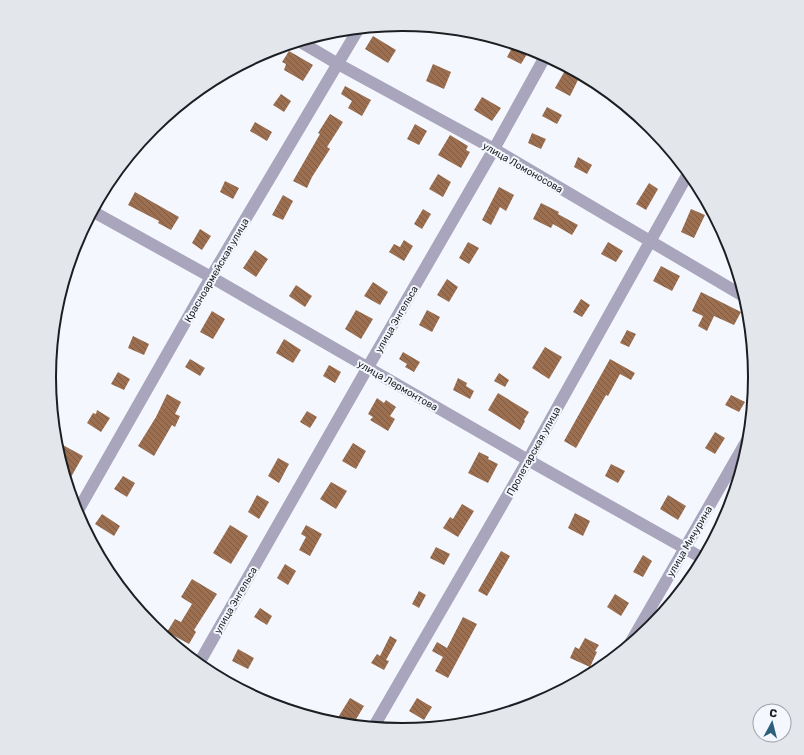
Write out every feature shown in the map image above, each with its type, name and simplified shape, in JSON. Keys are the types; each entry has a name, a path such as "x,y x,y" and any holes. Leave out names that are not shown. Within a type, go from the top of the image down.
{"street":[{"name":"Красноармейская улица","path":"81,506 211,277 355,34"},
{"name":"улица Ломоносова","path":"306,45 494,149 738,293"},
{"name":"улица Энгельса","path":"201,660 494,149 543,61"},
{"name":"Пролетарская улица","path":"376,723 528,460 685,178"},
{"name":"улица Лермонтова","path":"97,214 211,277 528,460 699,556"},
{"name":"улица Мичурина","path":"636,632 741,451"}],"building":[{"path":"373,36 396,50 388,63 365,49"},
{"path":"512,49 527,54 521,64 507,57"},
{"path":"289,51 313,65 303,81 284,70 286,64 282,62"},
{"path":"433,64 451,72 444,89 426,81"},
{"path":"564,72 578,79 570,96 555,88"},
{"path":"345,86 371,100 362,116 348,108 352,101 341,94"},
{"path":"281,94 291,101 284,112 273,105"},
{"path":"482,97 501,108 492,121 474,110"},
{"path":"547,107 562,115 557,124 542,116"},
{"path":"330,114 343,122 327,147 330,149 312,177 307,188 293,181 320,134 318,133"},
{"path":"255,122 272,132 267,141 250,131"},
{"path":"415,124 427,131 419,145 407,139"},
{"path":"532,133 546,139 541,149 528,143"},
{"path":"450,135 468,146 466,150 470,152 461,168 438,155"},
{"path":"578,157 592,165 587,174 574,167"},
{"path":"438,174 451,182 443,197 429,189"},
{"path":"225,181 239,188 233,199 220,192"},
{"path":"649,183 658,189 646,210 636,204"},
{"path":"499,187 514,195 506,211 500,207 491,225 482,220"},
{"path":"135,192 179,217 171,230 158,223 159,221 128,205"},
{"path":"283,195 293,201 283,220 272,215"},
{"path":"541,203 559,212 558,214 578,225 572,235 553,224 551,228 533,219"},
{"path":"423,209 431,214 422,229 414,224"},
{"path":"691,209 705,215 694,238 681,232"},
{"path":"200,229 211,236 202,250 192,243"},
{"path":"404,240 413,246 404,261 389,252 394,244 400,247"},
{"path":"468,242 479,248 469,264 459,258"},
{"path":"608,242 623,251 616,262 601,254"},
{"path":"255,250 268,259 256,277 243,268"},
{"path":"661,266 680,276 672,291 653,281"},
{"path":"447,279 458,287 449,302 437,295"},
{"path":"373,282 388,292 380,305 364,296"},
{"path":"296,285 312,296 305,307 289,296"},
{"path":"701,292 741,312 734,325 714,316 707,331 698,326 703,316 692,311"},
{"path":"581,299 590,305 582,317 573,312"},
{"path":"356,310 373,319 361,339 345,329"},
{"path":"427,310 440,317 432,332 419,325"},
{"path":"212,311 225,319 213,339 200,332"},
{"path":"627,330 636,334 629,347 620,343"},
{"path":"133,336 149,344 144,355 128,348"},
{"path":"284,339 301,350 293,363 276,353"},
{"path":"545,347 562,357 549,379 532,368"},
{"path":"403,352 420,362 414,372 405,367 407,364 399,359"},
{"path":"190,359 205,368 200,376 185,367"},
{"path":"610,359 635,373 631,380 620,374 608,396 606,395 576,448 564,441"},
{"path":"329,365 341,372 335,383 323,376"},
{"path":"118,372 130,379 124,390 111,384"},
{"path":"499,373 509,380 505,387 494,381"},
{"path":"458,378 467,383 466,386 474,391 470,399 453,390"},
{"path":"498,393 529,412 520,430 488,410"},
{"path":"167,394 181,402 175,414 180,416 175,427 172,425 154,456 138,446 156,417"},
{"path":"731,395 745,402 739,412 725,405"},
{"path":"377,398 384,403 386,400 396,407 390,416 395,419 388,431 370,420 373,417 368,414"},
{"path":"97,410 110,418 101,432 87,423 93,413 96,414"},
{"path":"307,411 317,417 310,428 300,422"},
{"path":"715,432 725,438 715,454 705,448"},
{"path":"353,443 366,451 356,469 342,461"},
{"path":"62,444 83,456 70,478"},
{"path":"479,452 498,464 488,483 468,473"},
{"path":"278,458 289,464 279,483 268,476"},
{"path":"611,464 625,471 618,483 605,476"},
{"path":"123,476 135,483 127,497 114,489"},
{"path":"331,482 347,491 336,509 320,499"},
{"path":"257,495 269,502 259,519 248,512"},
{"path":"668,495 686,506 678,520 660,509"},
{"path":"462,504 474,511 458,537 443,528 450,517 453,519"},
{"path":"575,513 590,521 583,536 568,528"},
{"path":"102,514 120,526 114,536 95,524"},
{"path":"230,525 248,536 231,564 213,553"},
{"path":"306,525 322,534 310,556 299,550 306,537 301,534"},
{"path":"436,547 450,554 444,565 430,558"},
{"path":"501,551 510,556 487,596 478,591"},
{"path":"643,555 652,561 643,577 633,572"},
{"path":"285,564 296,571 288,585 277,578"},
{"path":"192,579 217,594 194,630 196,632 189,644 167,632 175,619 181,622 192,604 181,597"},
{"path":"419,591 426,595 419,608 412,604"},
{"path":"615,594 629,603 621,616 607,607"},
{"path":"260,608 272,616 267,625 254,617"},
{"path":"463,617 477,624 448,678 435,671 443,657 432,651 437,642 447,648"},
{"path":"390,636 397,640 386,660 389,661 384,670 371,663 377,654 380,656"},
{"path":"585,638 599,645 595,651 597,652 590,667 570,658 575,647 579,649"},
{"path":"238,649 254,658 248,669 232,661"},
{"path":"350,698 364,706 355,721 338,718"},
{"path":"417,698 432,707 424,720 409,711"}]}
